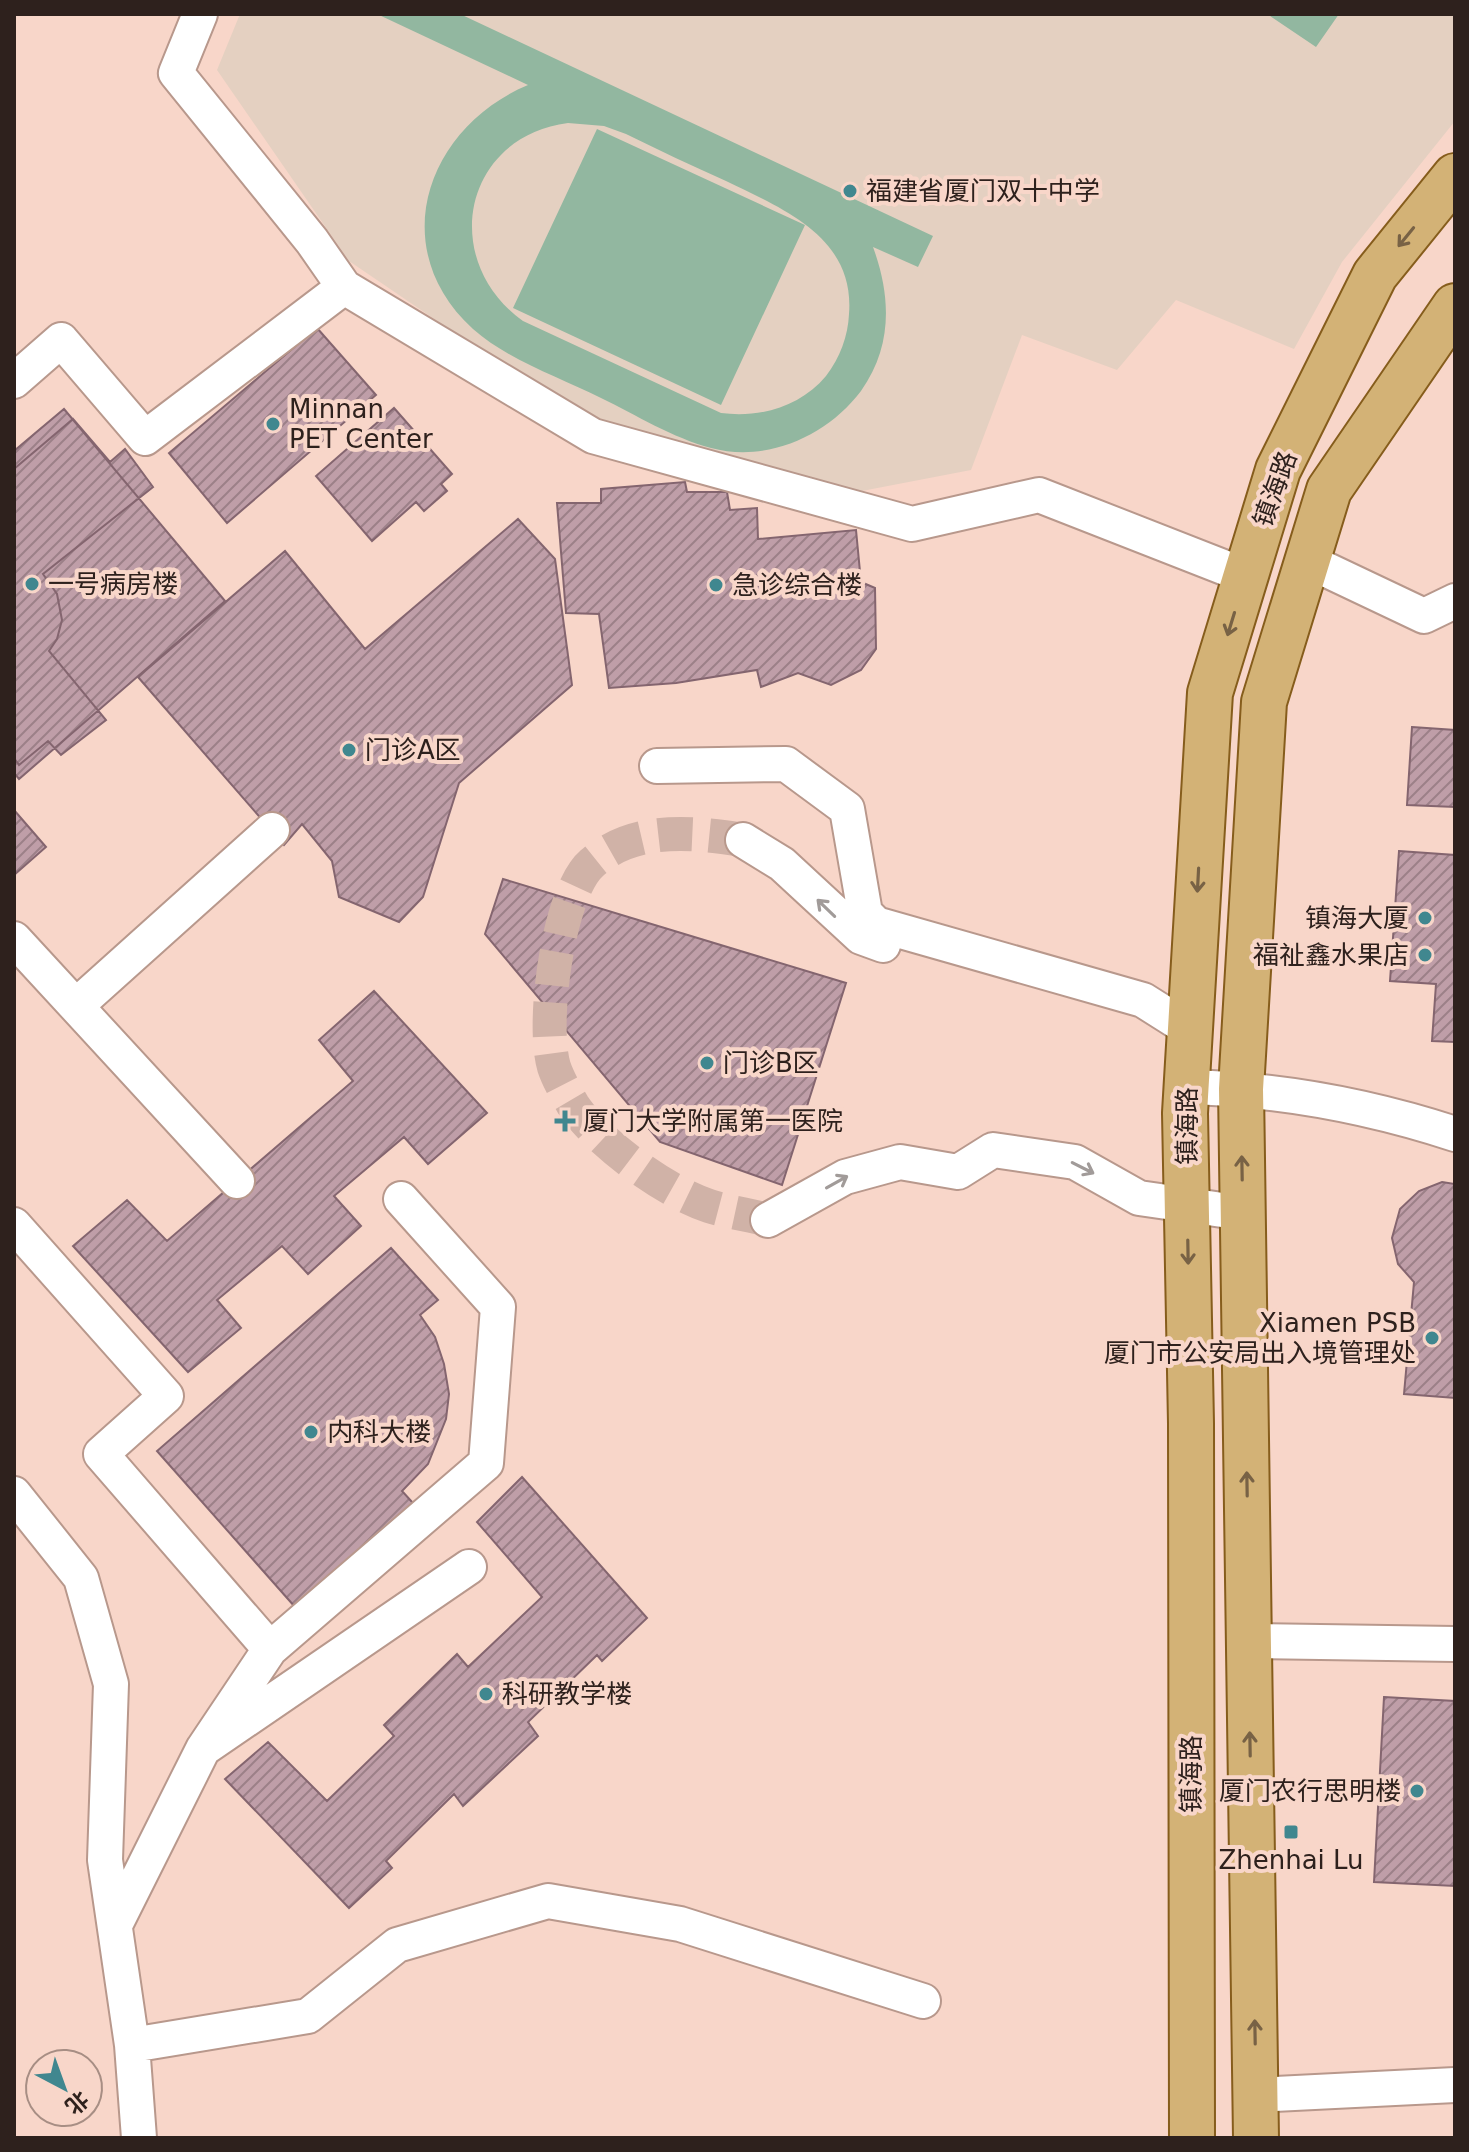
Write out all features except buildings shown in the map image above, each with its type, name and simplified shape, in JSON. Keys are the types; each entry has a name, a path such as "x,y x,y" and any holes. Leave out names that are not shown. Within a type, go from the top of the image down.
{"main road":[{"name":"镇海路","path":"1192,2138 1186,1087 1210,693 1278,470 1375,275 1455,176"},
{"name":"镇海路","path":"1256,2138 1241,1089 1264,702 1329,490 1455,306"}],"street":[{"path":"200,14 176,73 312,241 344,287 593,436 912,524 1039,495 1246,576"},
{"path":"14,381 61,340 145,438 344,287"},
{"path":"1308,561 1424,616 1455,601"},
{"path":"657,766 786,764 847,809 865,913 876,924 1143,1000 1189,1029"},
{"path":"76,1006 272,830"},
{"path":"743,840 782,864 861,937 1189,1029 1243,1041"},
{"path":"14,939 237,1181"},
{"path":"1186,1087 1241,1089 1406,1118 1455,1134"},
{"path":"768,1220 845,1177 900,1162 958,1172 993,1150 1075,1162 1139,1198 1243,1213"},
{"path":"115,1925 203,1749 270,1649 486,1463 498,1307 401,1199"},
{"path":"14,1225 166,1396 101,1454 270,1649"},
{"path":"14,1494 81,1578 111,1684 105,1860 132,2045 139,2138"},
{"path":"203,1749 469,1567"},
{"path":"1249,1641 1455,1644"},
{"path":"132,2045 308,2016 397,1945 548,1901 680,1924 923,2001"},
{"path":"1256,2095 1455,2085"}],"shaded area":[{"name":"福建省厦门双十中学","path":"240,14 1455,14 1455,121 1342,262 1294,349 1176,300 1117,370 1022,335 971,470 841,495 577,416 349,261 217,70"}],"green space":[{"path":"377,14 460,14 933,236 918,267 873,247 886,302 884,339 871,374 847,407 813,433 794,442 753,452 711,448 669,432 534,367 502,350 473,329 446,297 430,263 425,227 429,192 443,159 464,129 493,104 528,85","holes":["568,123 604,126 770,203 792,215 828,245 848,287 849,314 847,330 835,362 816,387 792,403 765,412 721,413 523,321 496,296 480,267 472,236 474,205 485,176 504,151 532,133"]},
{"path":"1267,14 1339,14 1316,47"},
{"path":"597,129 805,225 721,405 513,308"}],"tunnel":[{"path":"743,840 684,834 645,837 608,851 592,863 580,878 570,901 555,960 551,991 551,1047 554,1067 573,1105 584,1120 616,1150 654,1178 692,1199 768,1220"}],"place":[{"name":"福建省厦门双十中学","path":"850,191"},
{"name":"Minnan PET Center","path":"273,424"},
{"name":"一号病房楼","path":"32,584"},
{"name":"急诊综合楼","path":"716,585"},
{"name":"门诊A区","path":"349,750"},
{"name":"镇海大厦","path":"1425,918"},
{"name":"福祉鑫水果店","path":"1425,955"},
{"name":"门诊B区","path":"707,1063"},
{"name":"厦门大学附属第一医院","path":"565,1121"},
{"name":"Xiamen PSB 厦门市公安局出入境管理处","path":"1432,1338"},
{"name":"内科大楼","path":"311,1432"},
{"name":"科研教学楼","path":"486,1694"},
{"name":"厦门农行思明楼","path":"1417,1791"},
{"name":"Zhenhai Lu","path":"1291,1832"}]}
